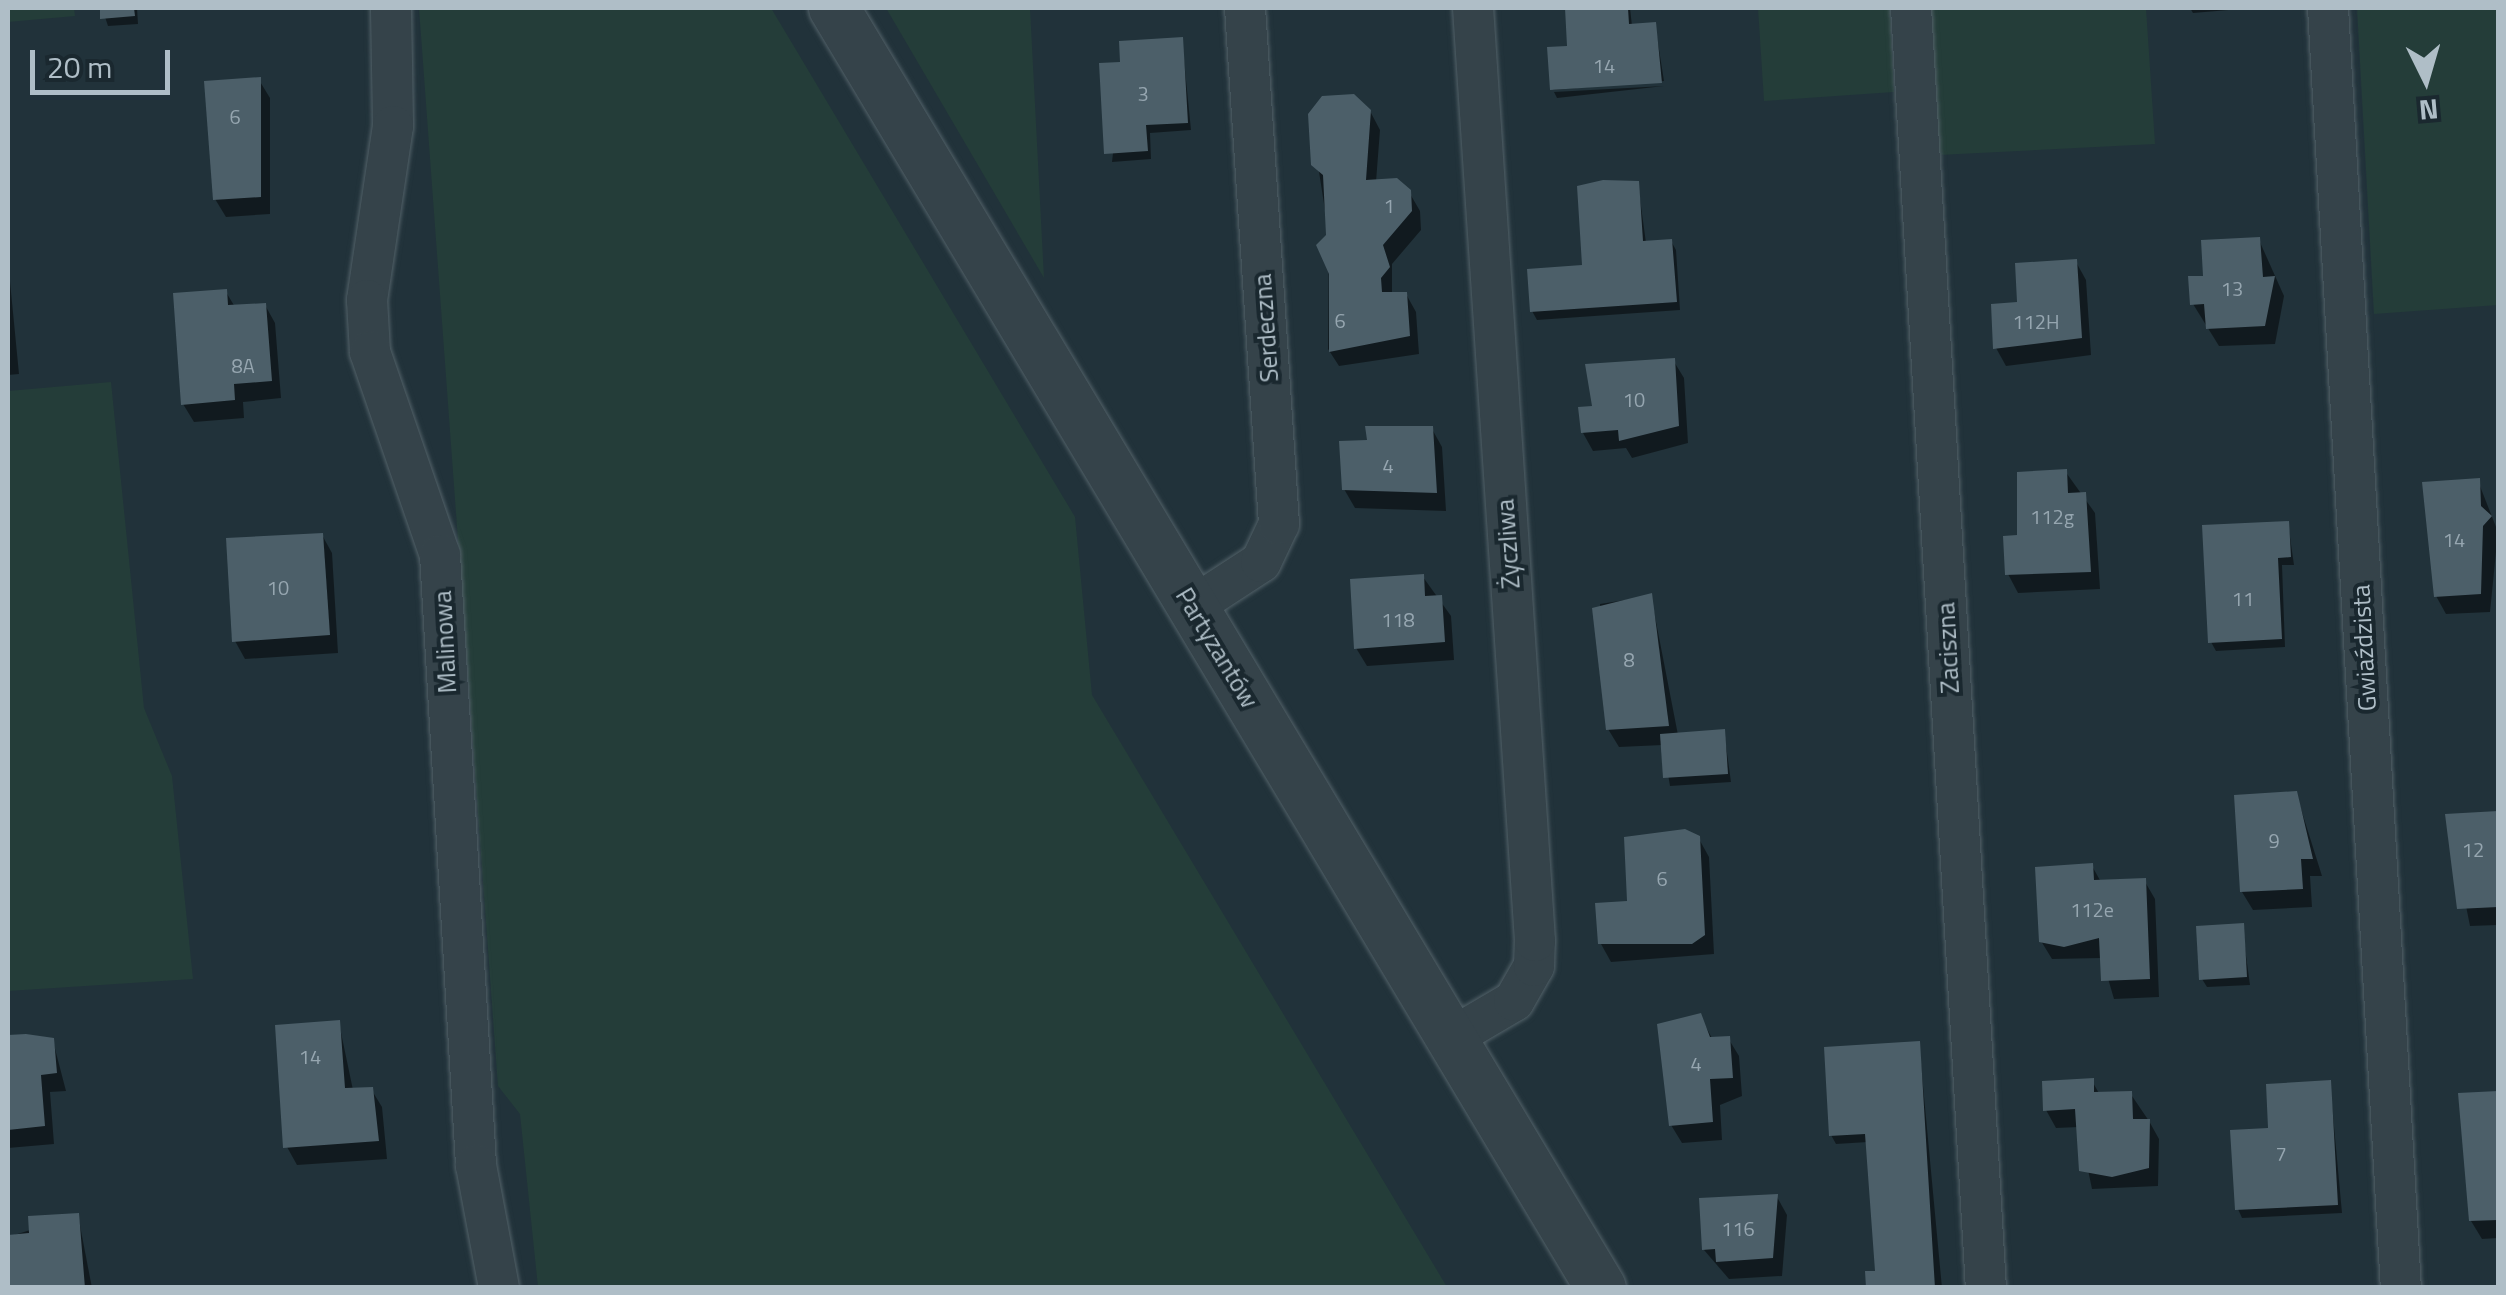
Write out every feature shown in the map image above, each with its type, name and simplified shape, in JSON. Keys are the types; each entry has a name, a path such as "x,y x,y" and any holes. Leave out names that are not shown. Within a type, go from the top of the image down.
{"street":[{"name":"Malinowa","path":"391,8 394,126 367,300 370,352 440,555 476,1165 499,1288"},
{"name":"Partyzantów","path":"834,8 1600,1288"},
{"name":"Serdeczna","path":"1192,607 1261,562 1279,524 1245,8"},
{"name":"Życzliwa","path":"1451,1038 1514,1001 1534,966 1535,942 1473,8"},
{"name":"Zaciszna","path":"1911,8 1986,1288"},
{"name":"Gwiaździsta","path":"2328,8 2401,1288"}],"green space":[{"path":"8,8 74,8 75,16 8,22"},
{"path":"419,8 771,8 1075,517 1092,695 1447,1287 538,1287 520,1114 498,1086"},
{"path":"886,8 1030,8 1044,278"},
{"path":"1758,8 1890,8 1894,92 1764,101"},
{"path":"1931,8 2146,8 2155,144 1939,155"},
{"path":"2357,8 2498,8 2498,305 2374,314"},
{"path":"111,382 144,708 172,776 193,979 8,991 8,391"}],"building":[{"path":"100,8 134,8 135,16 100,19"},
{"path":"1565,8 1628,8 1629,24 1656,22 1662,83 1550,90 1547,47 1567,46"},
{"path":"1183,37 1188,123 1146,125 1148,151 1104,154 1099,63 1120,62 1119,41"},
{"path":"261,77 261,197 213,200 204,81"},
{"path":"1354,94 1371,110 1366,180 1397,178 1411,190 1412,211 1383,245 1390,267 1381,278 1382,292 1407,292 1410,336 1329,352 1329,274 1316,245 1326,235 1323,175 1311,165 1308,114 1322,96"},
{"path":"1603,180 1639,181 1643,241 1672,239 1677,302 1530,312 1527,269 1582,265 1577,186"},
{"path":"2260,237 2263,277 2275,276 2265,326 2206,329 2204,304 2190,305 2188,276 2203,276 2201,240"},
{"path":"2077,259 2082,338 1993,349 1991,304 2017,302 2015,263"},
{"path":"227,289 228,305 266,303 272,381 234,384 235,400 181,405 173,293"},
{"path":"1675,358 1679,426 1619,441 1618,430 1581,433 1578,407 1592,406 1585,364"},
{"path":"1365,426 1433,426 1437,493 1342,490 1339,441 1367,440"},
{"path":"2067,469 2068,493 2086,492 2091,572 2005,575 2003,536 2017,535 2017,472"},
{"path":"2480,478 2481,506 2492,516 2483,526 2481,594 2434,597 2422,482"},
{"path":"2289,521 2291,557 2278,558 2282,639 2208,643 2202,525"},
{"path":"323,533 330,635 232,642 226,538"},
{"path":"1424,574 1425,596 1442,595 1445,642 1354,649 1350,579"},
{"path":"1652,593 1669,726 1606,730 1592,608"},
{"path":"1725,729 1728,774 1663,778 1660,734"},
{"path":"2297,791 2313,859 2301,859 2303,889 2240,892 2234,795"},
{"path":"2498,811 2498,907 2457,909 2445,814"},
{"path":"1685,829 1700,836 1705,935 1692,944 1598,944 1595,903 1627,901 1624,837"},
{"path":"2093,863 2094,880 2146,878 2150,979 2101,981 2099,938 2064,947 2039,942 2035,867"},
{"path":"2244,923 2247,977 2199,980 2196,926"},
{"path":"1701,1013 1710,1037 1730,1036 1733,1078 1710,1079 1713,1122 1669,1126 1657,1024"},
{"path":"340,1020 345,1088 373,1087 379,1141 283,1148 275,1025"},
{"path":"8,1035 54,1038 57,1073 41,1075 45,1126 8,1130"},
{"path":"1920,1041 1935,1288 1866,1288 1865,1271 1875,1271 1865,1134 1829,1136 1824,1047"},
{"path":"2094,1078 2094,1092 2132,1091 2133,1119 2150,1119 2149,1168 2112,1177 2079,1171 2075,1109 2043,1111 2042,1081"},
{"path":"2331,1080 2338,1205 2235,1210 2230,1130 2268,1128 2266,1084"},
{"path":"2498,1091 2498,1220 2469,1221 2458,1093"},
{"path":"1778,1194 1773,1258 1716,1262 1715,1249 1702,1250 1699,1198"},
{"path":"79,1213 85,1288 8,1288 8,1235 29,1233 28,1216"}]}
